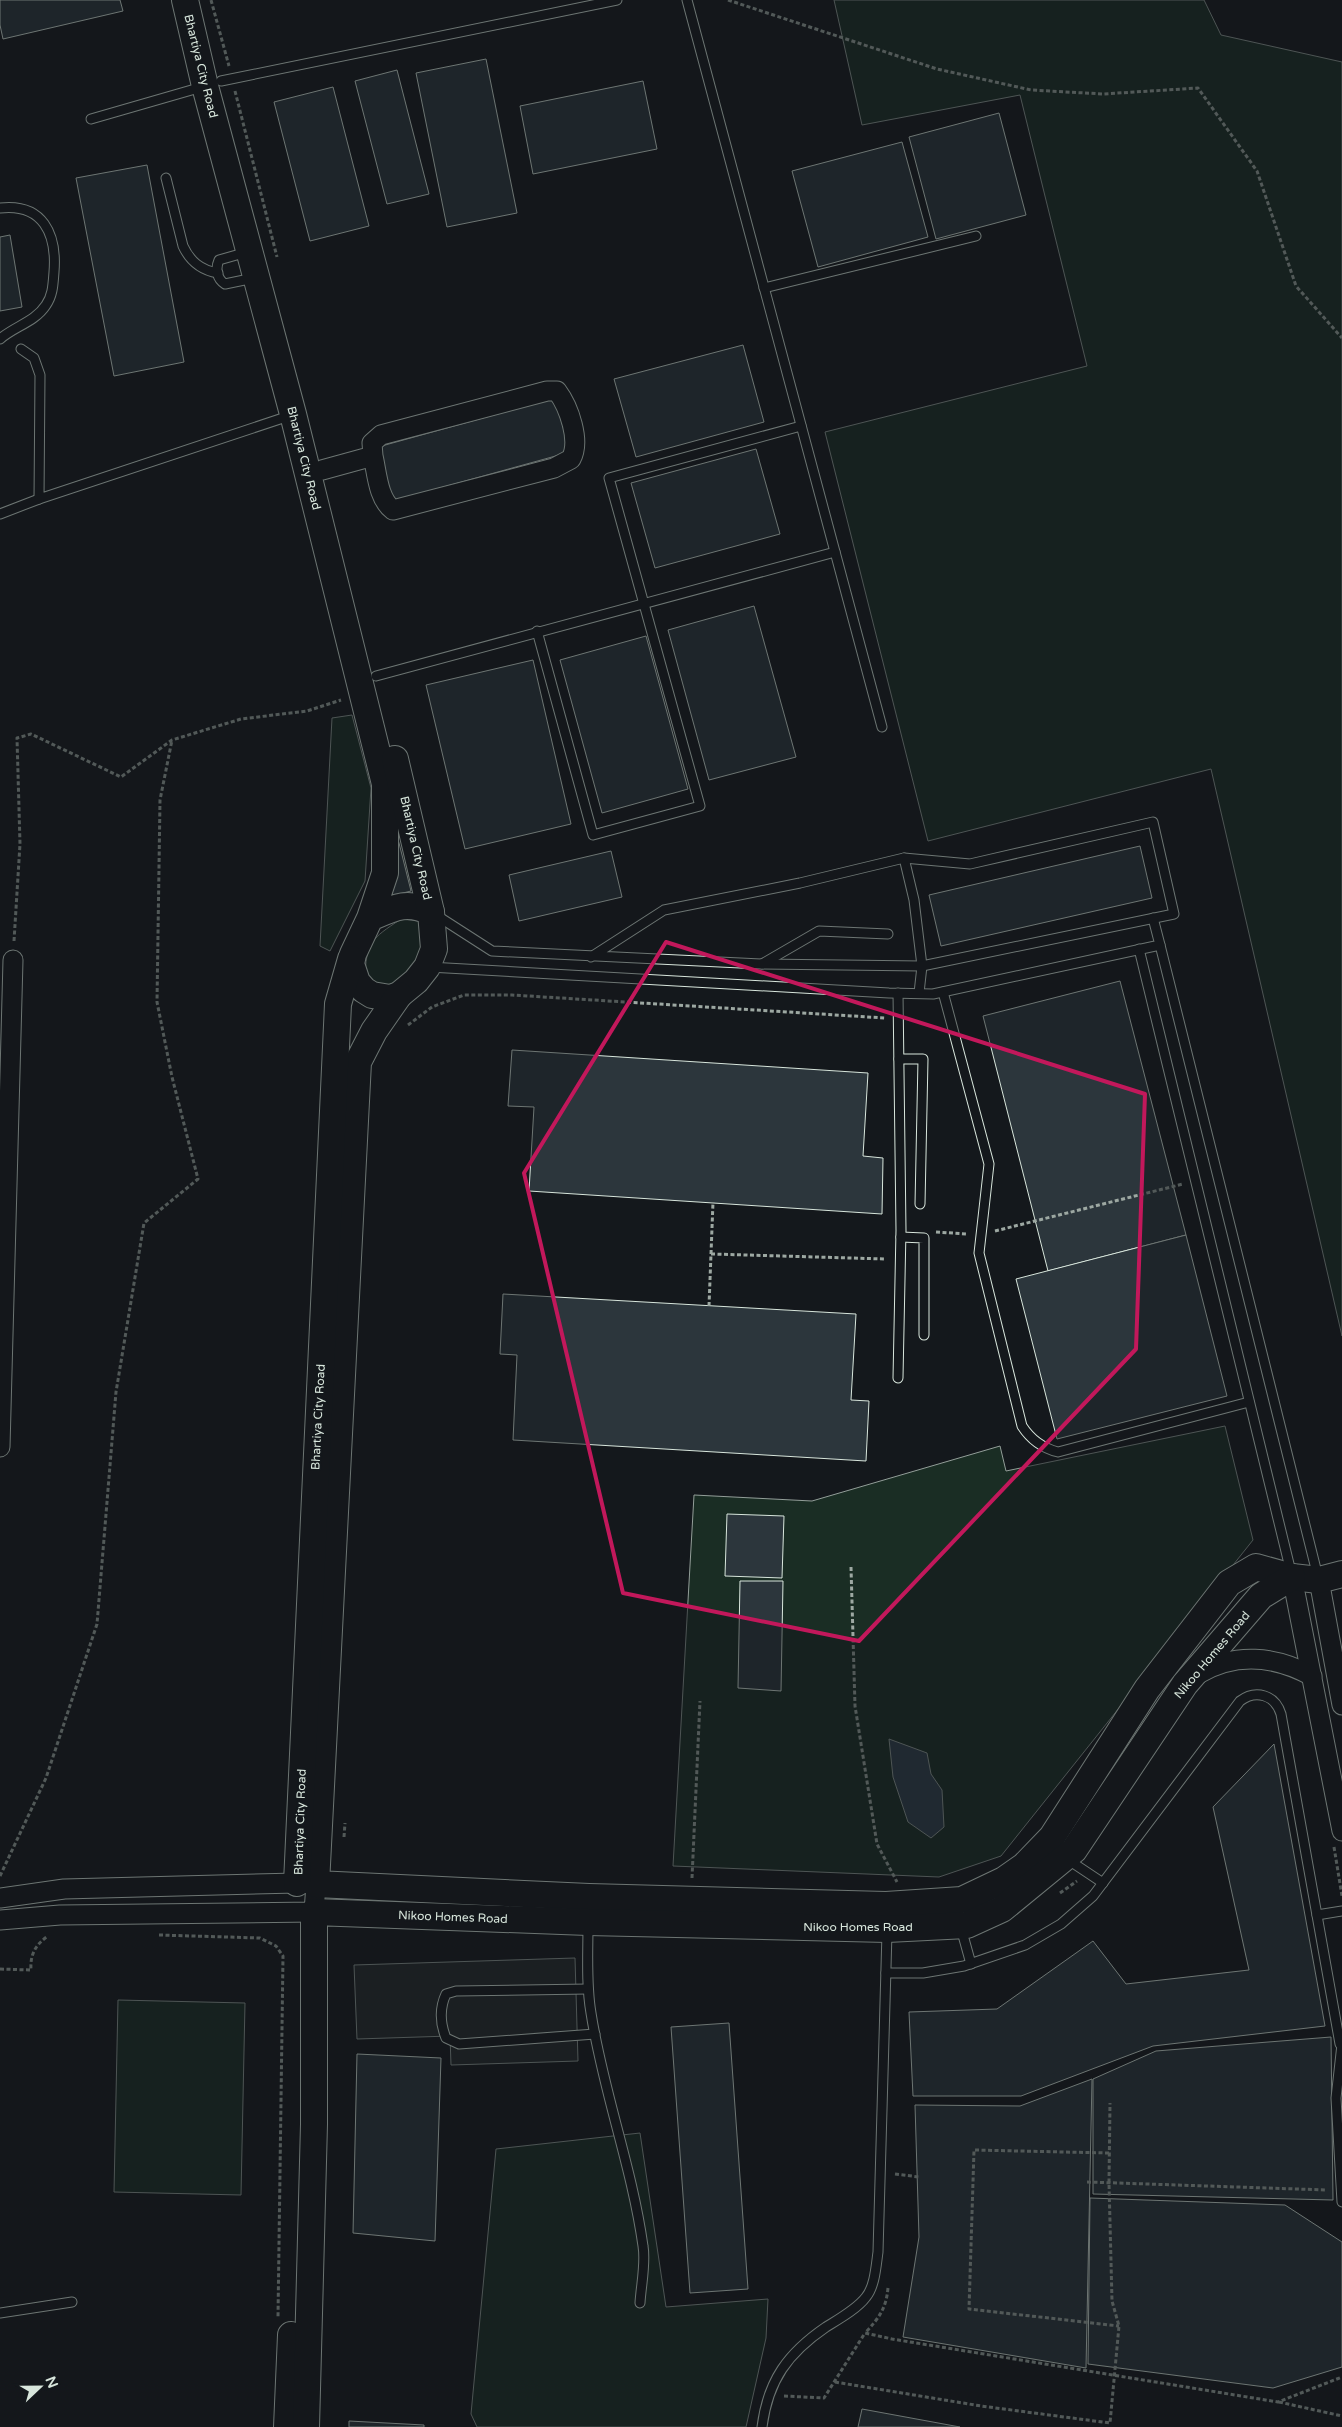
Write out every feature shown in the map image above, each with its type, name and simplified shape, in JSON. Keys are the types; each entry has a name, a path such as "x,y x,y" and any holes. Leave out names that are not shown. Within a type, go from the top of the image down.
{"street":[{"name":"Bhartiya City Road","path":"185,0 213,83 322,470 376,676 431,912 434,949 427,967 416,981 399,995 374,1031 358,1062 306,1883"},
{"name":"Bhartiya City Road","path":"200,0 213,83 250,251 293,414 385,784 385,873 370,918 353,954 338,1004 306,1883"},
{"path":"547,391 557,391 563,399 576,444 571,459 554,468 393,510 387,505 380,488 373,456 372,443 381,435 547,391"},
{"path":"322,470 373,456"},
{"name":"Bhartiya City Road","path":"370,918 402,905 418,906 431,912"},
{"path":"353,954 353,974 364,990 381,997 399,995"},
{"path":"0,1447 13,960"},
{"name":"Nikoo Homes Road","path":"306,1913 589,1910 890,1911 962,1900 1004,1880 1024,1866 1056,1832 1147,1689 1229,1583 1256,1566 1292,1577"},
{"path":"1342,1705 1331,1577 1292,1577 1342,1831"},
{"name":"Nikoo Homes Road","path":"890,1911 967,1925 1002,1909 1065,1858 1074,1850 1190,1679 1261,1596 1292,1577"},
{"path":"1190,1679 1216,1665 1246,1659 1279,1662 1312,1676"},
{"path":"0,1898 64,1889 306,1883 300,2126 286,2427"},
{"name":"Nikoo Homes Road","path":"306,1883 589,1910"},
{"path":"0,1920 60,1915 306,1913"},
{"path":"306,1913 314,2124 306,2427"}],"lane":[{"path":"91,119 213,83 617,0"},
{"path":"687,0 882,726"},
{"path":"166,178 187,255 196,265 208,272 218,273"},
{"path":"0,208 14,207 38,217 50,232 56,252 52,292 46,305 28,323 7,333 0,339"},
{"path":"764,288 976,236"},
{"path":"250,251 219,260 218,273 221,281 230,285 257,278"},
{"path":"21,349 34,358 40,375 39,499"},
{"path":"0,512 293,414"},
{"path":"537,632 593,836 700,806 609,478 801,426"},
{"path":"376,676 643,602 835,552"},
{"path":"431,912 492,951 591,957 761,964 922,966 1174,914 1153,822 970,864 904,858 800,883 664,910 591,957"},
{"path":"904,858 914,900 922,966 918,993"},
{"path":"1153,918 1331,1577"},
{"path":"761,964 819,931 888,934"},
{"path":"427,967 918,993 943,992 1160,944"},
{"path":"1139,949 1292,1577"},
{"path":"943,992 989,1164 979,1253 1022,1426 1033,1440 1041,1446 1058,1452 1249,1402"},
{"path":"898,993 901,1234 898,1378"},
{"path":"899,1059 923,1059 920,1204"},
{"path":"901,1234 924,1238 924,1335"},
{"path":"886,1973 940,1971 971,1964 1006,1952 1043,1936 1078,1911 1103,1884 1236,1706 1246,1696 1260,1694 1274,1700 1281,1714 1341,2044 1336,2098 1342,2202"},
{"path":"1065,1858 1103,1884"},
{"path":"589,1910 588,1989 595,2034 644,2248 640,2303"},
{"path":"762,2427 765,2408 781,2367 809,2339 867,2296 875,2275 878,2252 886,1973 890,1911"},
{"path":"1317,1915 1342,1911"},
{"path":"960,1925 971,1964"},
{"path":"588,1989 456,1991 446,1994 441,2006 442,2028 446,2038 460,2044 595,2034"},
{"path":"0,2313 72,2302"}],"path":[{"path":"728,0 937,69 1031,90 1103,94 1198,88 1258,171 1296,286 1342,338"},
{"path":"13,960 20,844 16,738 31,734 121,777 172,740 241,719 307,711 349,697"},
{"path":"0,1876 46,1778 97,1624 116,1392 144,1223 198,1179 172,1077 157,1002 160,800 172,740"},
{"path":"402,1030 432,1007 464,994 512,995 888,1019"},
{"path":"901,1234 981,1234 1189,1182"},
{"path":"709,1306 713,1202"},
{"path":"711,1254 886,1260 886,1250"},
{"path":"851,1567 855,1706 877,1844 890,1911"},
{"path":"692,1884 700,1701"},
{"path":"343,1844 345,1814"},
{"path":"0,1969 31,1970 35,1948 47,1937 54,1934"},
{"path":"152,1935 260,1938 276,1946 283,1956 278,2318"},
{"path":"835,2382 1110,2425 1119,2326 1112,2301 1109,2183 1110,2103"},
{"path":"1109,2153 974,2150 969,2308 1119,2326"},
{"path":"894,2165 894,2183"},
{"path":"894,2174 919,2177"},
{"path":"1087,2182 1327,2190"},
{"path":"778,2395 824,2398 865,2333 876,2321 886,2304 889,2278"},
{"path":"865,2333 1278,2402 1342,2416"},
{"path":"1278,2402 1342,2377"}],"highlighted area":[{"path":"666,942 1145,1094 1136,1349 859,1641 623,1593 524,1173"}],"green space":[{"path":"834,0 1204,0 1221,35 1342,62 1342,1336 1211,769 928,841 825,432 1087,366 1020,95 862,125"},
{"path":"352,715 371,788 365,881 330,951 320,946 332,718"},
{"path":"401,919 418,921 427,936 417,965 389,989 365,979 367,957 372,943 377,937"},
{"path":"1225,1426 1253,1540 1001,1856 939,1877 673,1866 694,1495 812,1501 1000,1446 1006,1471"},
{"path":"118,2000 245,2003 241,2195 114,2192"},
{"path":"640,2133 666,2307 768,2299 766,2338 746,2427 477,2427 471,2414 496,2149"}],"shaded area":[{"path":"575,1958 578,2061 451,2065 450,2036 357,2039 354,1965"}],"water":[{"path":"889,1739 927,1753 931,1774 942,1790 944,1827 931,1838 908,1822 893,1777"}],"building":[{"path":"0,0 120,0 123,11 3,39 0,25"},
{"path":"486,59 517,213 447,227 416,73"},
{"path":"397,70 429,194 387,204 355,81"},
{"path":"643,81 657,149 533,174 520,106"},
{"path":"333,87 369,226 310,241 274,102"},
{"path":"999,113 1026,215 936,239 909,137"},
{"path":"902,142 928,237 818,267 792,171"},
{"path":"147,165 184,362 114,376 76,178"},
{"path":"10,235 22,307 0,311 0,237"},
{"path":"743,345 764,422 636,457 614,379"},
{"path":"555,398 570,452 393,501 378,447"},
{"path":"756,449 780,534 655,568 631,483"},
{"path":"754,606 796,757 709,780 668,630"},
{"path":"646,636 688,789 602,813 560,660"},
{"path":"533,660 571,824 465,849 426,685"},
{"path":"398,839 411,891 391,896"},
{"path":"1140,846 1152,898 941,946 929,895"},
{"path":"611,851 622,897 519,921 509,875"},
{"path":"1120,981 1186,1235 1048,1271 983,1016"},
{"path":"512,1050 868,1073 863,1156 883,1158 882,1214 529,1191 534,1107 508,1106"},
{"path":"1186,1235 1227,1396 1057,1439 1016,1279"},
{"path":"503,1294 856,1314 851,1400 869,1401 866,1461 513,1440 517,1355 500,1354"},
{"path":"727,1514 784,1516 782,1578 725,1576"},
{"path":"740,1581 783,1581 781,1691 738,1688"},
{"path":"1274,1744 1325,2026 1153,2046 1021,2096 913,2096 909,2012 997,2009 1093,1941 1126,1984 1249,1970 1213,1807"},
{"path":"729,2023 748,2289 690,2293 671,2027"},
{"path":"1331,2037 1333,2200 1093,2194 1093,2079 1156,2051"},
{"path":"357,2054 441,2058 435,2241 353,2233"},
{"path":"1092,2079 1086,2368 903,2337 919,2237 915,2105 1020,2106"},
{"path":"1090,2198 1285,2205 1342,2242 1342,2367 1273,2388 1088,2364"},
{"path":"862,2409 960,2427 858,2427"},
{"path":"349,2421 424,2425 424,2427 349,2427"}]}
